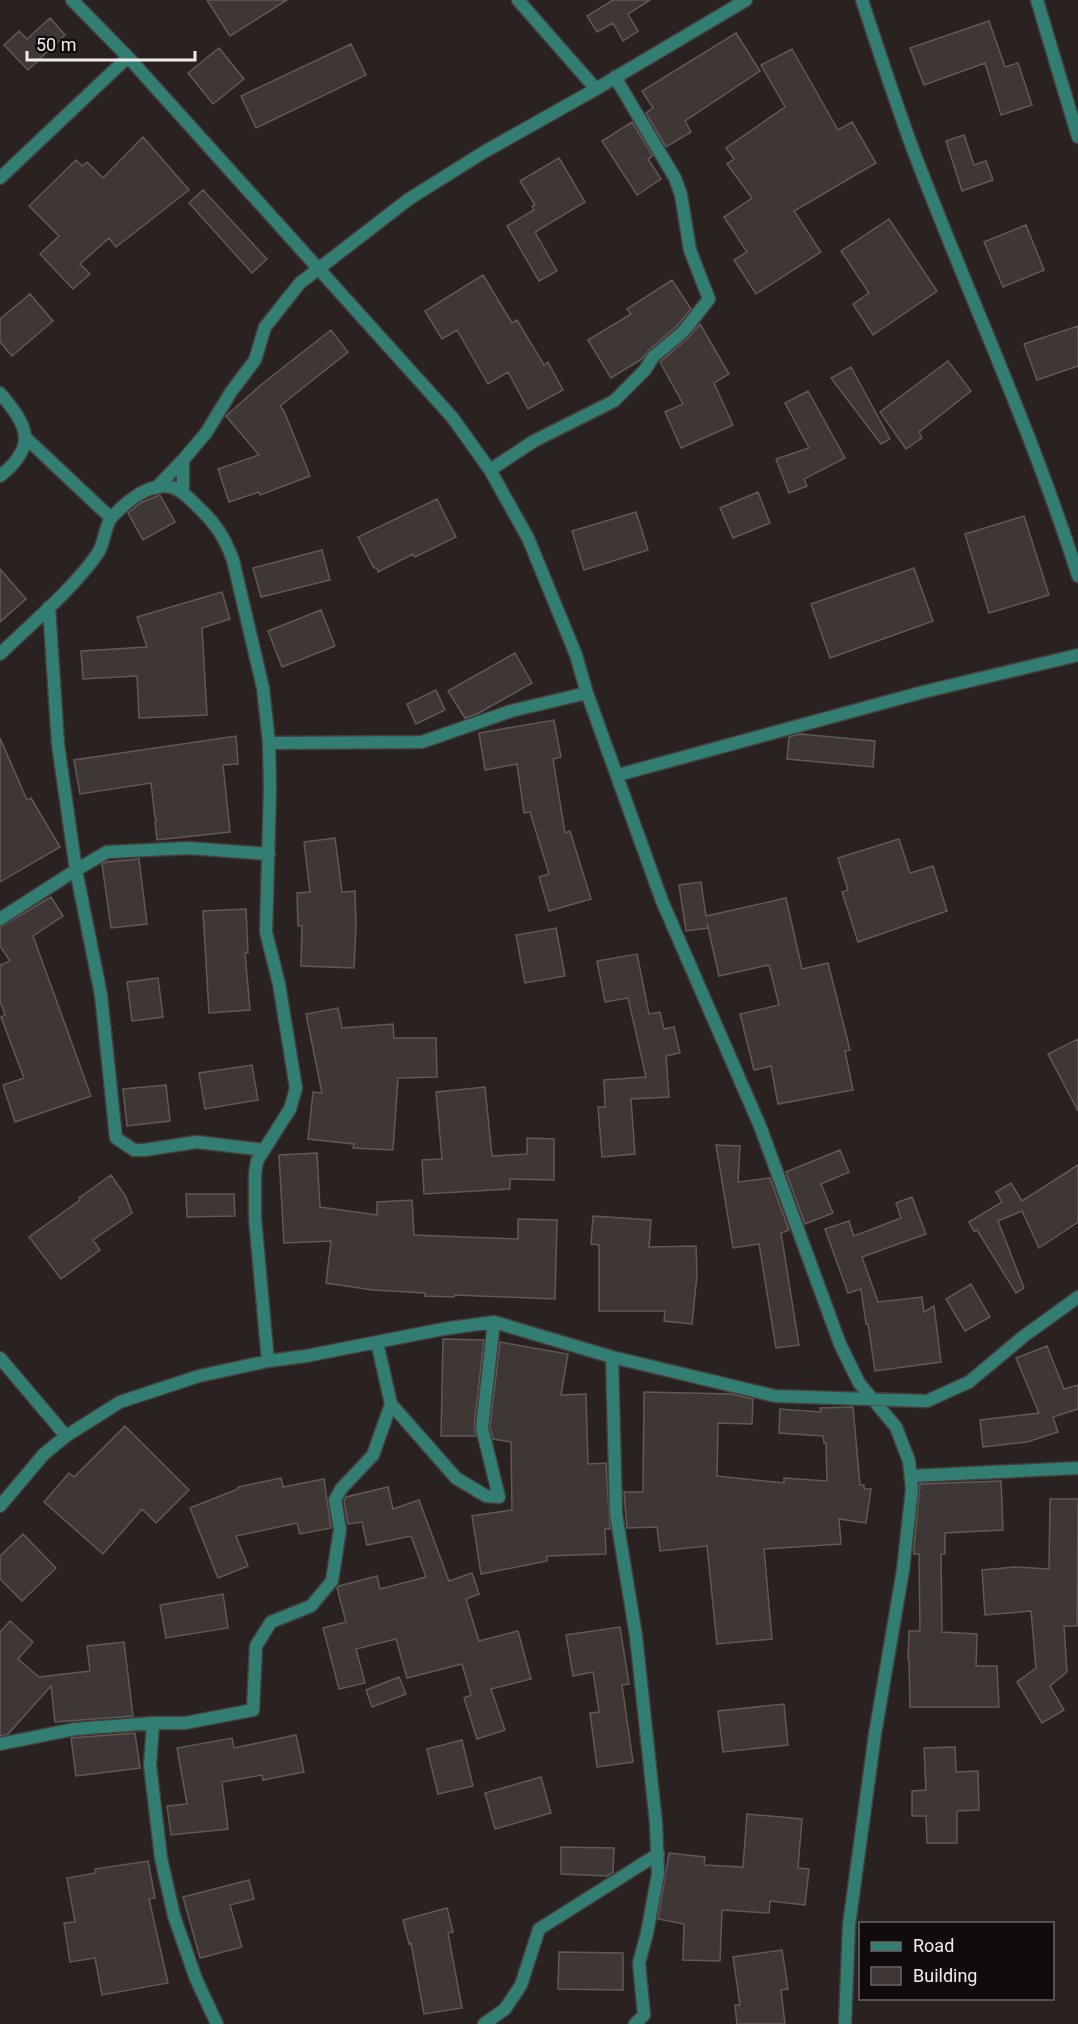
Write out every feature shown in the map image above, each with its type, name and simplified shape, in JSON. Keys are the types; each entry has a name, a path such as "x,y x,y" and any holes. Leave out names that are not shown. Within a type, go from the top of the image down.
{"street":[{"path":"72,0 128,57 319,267 452,417 490,470 528,538 576,655 587,693 662,901 760,1126 840,1344 859,1383 896,1427 909,1461 912,1489 903,1570 875,1734 849,1925 845,2024"},
{"path":"518,0 596,89"},
{"path":"156,488 206,433 231,392 255,360 266,327 300,283 319,267 409,199 484,152 746,0"},
{"path":"862,0 913,147 1053,501 1078,576"},
{"path":"1037,0 1078,137"},
{"path":"0,178 128,57"},
{"path":"490,470 534,441 614,401 645,370 653,357 683,332 709,299 690,250 681,195 675,178 615,77"},
{"path":"0,393 23,423 27,438 111,518"},
{"path":"0,476 18,457 27,438"},
{"path":"183,460 183,492"},
{"path":"0,654 49,607 98,552 103,542 106,525 122,506 136,496 156,488 172,487 183,492 211,518 226,540 233,560 263,688 269,743 266,932 279,984 296,1088 290,1110 257,1161 255,1174 255,1218 268,1361"},
{"path":"49,607 58,744 76,870 101,995 116,1138 134,1150 197,1142 264,1150"},
{"path":"618,776 923,692 1078,655"},
{"path":"269,743 422,742 511,711 587,693"},
{"path":"0,919 107,852 188,848 269,854"},
{"path":"0,1506 44,1454 66,1436 120,1402 199,1376 268,1361 494,1322 612,1357 775,1396 927,1401 969,1382 1024,1336 1078,1297"},
{"path":"377,1342 391,1404 456,1478 486,1496 499,1497 482,1428 494,1322"},
{"path":"612,1357 616,1514 636,1636 658,1854 658,1875 648,1933 639,1963 644,2015 635,2024"},
{"path":"0,1359 66,1436"},
{"path":"0,1744 75,1729 185,1723 253,1710 256,1646 271,1622 311,1606 332,1581 340,1529 334,1500 340,1489 373,1455 391,1404"},
{"path":"911,1476 1078,1468"},
{"path":"153,1723 150,1765 161,1858 174,1916 196,1979 217,2024"},
{"path":"484,2024 505,2009 521,1985 539,1929 658,1854"}],"building":[{"path":"207,0 287,0 230,36"},
{"path":"613,0 650,0 628,14 638,31 623,41 613,23 597,32 587,16"},
{"path":"50,18 65,35 28,70 4,45 19,31 27,39"},
{"path":"989,21 1005,67 1018,63 1032,105 1001,115 985,63 924,85 910,48"},
{"path":"736,33 760,71 685,121 691,132 666,147 646,113 653,108 642,91"},
{"path":"351,44 366,75 256,128 241,96"},
{"path":"219,48 244,79 213,104 188,73"},
{"path":"792,49 838,130 852,122 876,163 794,211 821,252 756,294 734,260 747,252 724,217 752,198 727,164 734,159 726,148 785,107 761,65"},
{"path":"632,122 653,156 648,159 661,179 637,195 602,141"},
{"path":"964,135 974,165 986,161 993,180 962,191 946,141"},
{"path":"143,137 189,190 116,247 109,238 80,264 90,274 73,289 40,254 59,236 29,206 76,160 82,166 87,162 103,178"},
{"path":"559,158 585,202 535,232 557,271 539,281 507,226 534,210 532,206 535,205 520,181"},
{"path":"203,190 267,259 252,273 189,203"},
{"path":"889,219 937,291 873,335 853,304 869,293 841,251"},
{"path":"1026,225 1044,270 1003,287 984,242"},
{"path":"483,275 512,323 517,320 544,365 548,362 563,390 528,409 508,372 488,384 457,330 442,339 425,311"},
{"path":"672,280 691,309 677,326 642,359 611,378 588,340 631,314 627,309"},
{"path":"30,294 53,321 12,356 0,342 0,319"},
{"path":"700,324 729,374 714,383 733,425 681,448 665,412 683,404 660,362 688,338"},
{"path":"1078,326 1078,366 1037,380 1024,344"},
{"path":"331,330 348,352 280,406 310,476 260,495 259,492 229,502 218,469 259,455 226,416 262,384"},
{"path":"948,361 971,391 919,432 922,438 906,449 880,412"},
{"path":"851,367 890,439 881,444 831,378"},
{"path":"808,391 845,458 804,479 807,486 789,493 776,459 809,448 785,403"},
{"path":"758,492 770,523 733,538 720,508"},
{"path":"160,495 175,522 143,540 128,513 142,502"},
{"path":"437,499 456,537 415,557 413,554 378,572 358,537"},
{"path":"636,512 648,550 584,570 572,531"},
{"path":"1024,516 1049,595 989,613 965,534"},
{"path":"322,550 330,580 261,597 253,568"},
{"path":"914,568 933,621 830,658 811,604"},
{"path":"0,569 26,599 0,622"},
{"path":"222,592 230,619 202,628 207,715 139,718 137,676 83,679 81,651 147,647 137,617"},
{"path":"321,610 335,646 282,667 268,631"},
{"path":"515,653 532,683 477,714 465,718 448,691"},
{"path":"436,690 445,710 416,724 407,704"},
{"path":"554,720 561,757 553,759 565,833 570,831 591,899 549,911 539,877 549,874 530,812 524,813 517,764 485,770 479,733"},
{"path":"800,734 875,741 873,767 787,759 789,737"},
{"path":"236,736 238,764 223,765 230,832 157,840 155,822 157,821 151,783 80,794 74,760"},
{"path":"0,738 27,800 31,798 60,847 0,882"},
{"path":"335,838 342,892 355,891 354,968 301,966 302,926 298,926 297,893 310,892 304,842"},
{"path":"899,839 910,873 933,866 947,911 858,942 842,892 848,890 838,858"},
{"path":"139,859 147,924 111,928 102,864"},
{"path":"701,882 706,916 786,898 802,969 828,963 850,1050 845,1051 853,1090 778,1104 771,1066 754,1070 740,1014 779,1005 769,965 719,976 707,923 708,928 686,931 679,885"},
{"path":"51,897 63,916 33,936 91,1096 15,1122 3,1085 24,1078 1,1017 5,1015 0,1001 0,965 10,961 0,946 0,927"},
{"path":"246,909 248,953 245,953 250,1010 209,1013 203,911"},
{"path":"556,928 565,976 525,983 516,935"},
{"path":"637,954 649,1014 660,1012 664,1029 674,1027 680,1053 666,1056 669,1097 631,1099 635,1154 602,1157 598,1107 605,1107 604,1080 646,1077 628,998 605,1002 597,961"},
{"path":"158,978 163,1017 132,1021 127,982"},
{"path":"338,1008 342,1028 393,1024 394,1038 436,1038 437,1077 398,1078 393,1150 353,1148 354,1144 308,1139 313,1092 322,1093 306,1014"},
{"path":"1078,1039 1078,1111 1048,1054"},
{"path":"252,1065 258,1100 205,1109 199,1073"},
{"path":"166,1085 170,1121 127,1126 123,1089"},
{"path":"485,1087 492,1156 527,1154 527,1138 554,1139 554,1180 510,1179 510,1189 424,1194 422,1160 442,1159 436,1092"},
{"path":"716,1145 740,1146 738,1182 770,1178 789,1230 781,1233 799,1345 776,1348 759,1244 733,1248"},
{"path":"840,1150 849,1172 821,1184 833,1213 805,1224 786,1172"},
{"path":"317,1153 320,1207 377,1215 377,1202 412,1200 414,1235 518,1239 518,1219 557,1220 555,1299 425,1296 425,1293 373,1290 326,1283 331,1241 284,1243 279,1155"},
{"path":"1078,1165 1078,1222 1039,1248 1022,1211 998,1221 1024,1288 1016,1293 977,1230 974,1231 969,1222 1002,1202 996,1192 1011,1183 1022,1201"},
{"path":"111,1175 126,1197 132,1213 93,1240 100,1250 61,1279 29,1237"},
{"path":"186,1194 234,1194 235,1216 187,1217"},
{"path":"912,1197 926,1234 862,1257 878,1302 922,1297 924,1312 934,1306 941,1362 875,1371 861,1289 848,1293 825,1229 849,1221 854,1236 901,1218 896,1203"},
{"path":"593,1216 651,1220 649,1247 696,1246 697,1275 692,1324 664,1321 665,1311 599,1311 599,1245 591,1244"},
{"path":"971,1284 990,1317 965,1331 946,1299"},
{"path":"443,1339 484,1340 474,1427 476,1436 441,1436"},
{"path":"500,1342 568,1354 561,1395 586,1394 588,1464 606,1463 610,1529 605,1529 606,1554 547,1556 547,1561 481,1574 472,1516 512,1510 511,1442 493,1439 490,1427"},
{"path":"1047,1346 1064,1389 1078,1385 1078,1409 1053,1417 1058,1432 1027,1442 983,1447 980,1420 1039,1413 1016,1358"},
{"path":"644,1392 732,1394 753,1399 752,1424 718,1423 717,1476 784,1483 784,1478 827,1481 826,1443 824,1443 823,1436 779,1433 780,1409 821,1412 820,1408 853,1407 860,1485 864,1485 864,1489 871,1489 866,1523 839,1519 841,1544 764,1549 772,1639 717,1644 707,1546 660,1551 657,1527 627,1528 624,1492 643,1492"},
{"path":"125,1426 189,1490 156,1523 142,1509 103,1554 44,1502 69,1473 74,1477"},
{"path":"281,1478 283,1487 324,1479 331,1528 300,1534 297,1523 236,1536 248,1566 218,1578 190,1508 238,1489 238,1487"},
{"path":"1001,1481 1003,1530 945,1533 945,1554 941,1554 942,1632 977,1634 976,1666 997,1666 999,1707 910,1707 909,1631 920,1631 919,1554 914,1554 914,1548 920,1484"},
{"path":"388,1487 393,1509 419,1500 449,1581 472,1573 479,1594 466,1599 479,1641 518,1631 531,1679 491,1689 505,1730 477,1739 464,1698 471,1695 462,1664 407,1678 396,1639 356,1649 365,1683 339,1689 323,1628 346,1622 337,1588 377,1576 380,1589 426,1577 411,1536 367,1545 362,1522 348,1524 344,1501 346,1497"},
{"path":"1050,1499 1078,1499 1077,1626 1064,1626 1067,1672 1050,1686 1064,1710 1042,1723 1017,1682 1036,1668 1031,1611 985,1615 982,1570 1015,1567 1049,1569"},
{"path":"23,1534 56,1568 22,1601 0,1579 0,1556"},
{"path":"223,1594 228,1628 166,1638 160,1605"},
{"path":"10,1621 33,1642 18,1659 39,1677 90,1671 87,1646 124,1642 133,1716 55,1722 51,1686 8,1734 0,1736 0,1632"},
{"path":"620,1627 629,1684 622,1685 633,1762 597,1767 590,1713 599,1712 593,1672 573,1676 566,1635"},
{"path":"399,1677 406,1694 372,1707 366,1690"},
{"path":"784,1704 788,1745 723,1752 718,1711"},
{"path":"135,1733 140,1768 76,1776 71,1738"},
{"path":"296,1735 304,1772 263,1780 262,1775 222,1782 228,1829 171,1835 167,1806 187,1804 177,1748 232,1738 234,1748"},
{"path":"462,1740 473,1786 438,1794 427,1749"},
{"path":"955,1747 956,1772 978,1771 979,1810 957,1811 957,1843 927,1843 926,1816 912,1816 912,1791 926,1790 924,1748"},
{"path":"541,1777 551,1813 495,1829 485,1793"},
{"path":"747,1814 802,1819 798,1868 809,1869 805,1905 770,1901 769,1913 722,1910 720,1961 683,1960 684,1924 658,1919 669,1853 705,1857 704,1865 743,1867"},
{"path":"561,1847 614,1848 613,1872 607,1876 561,1874"},
{"path":"148,1861 155,1898 149,1899 168,1983 102,1995 95,1958 70,1962 64,1923 75,1922 67,1878 96,1873 95,1869"},
{"path":"249,1880 254,1899 230,1905 242,1947 200,1958 183,1897"},
{"path":"447,1908 453,1932 448,1933 462,2008 424,2014 411,1943 409,1944 403,1920"},
{"path":"782,1950 788,1989 781,1990 785,2024 737,2024 735,2005 740,2005 733,1957"},
{"path":"559,1952 623,1953 623,1990 558,1989"}]}
